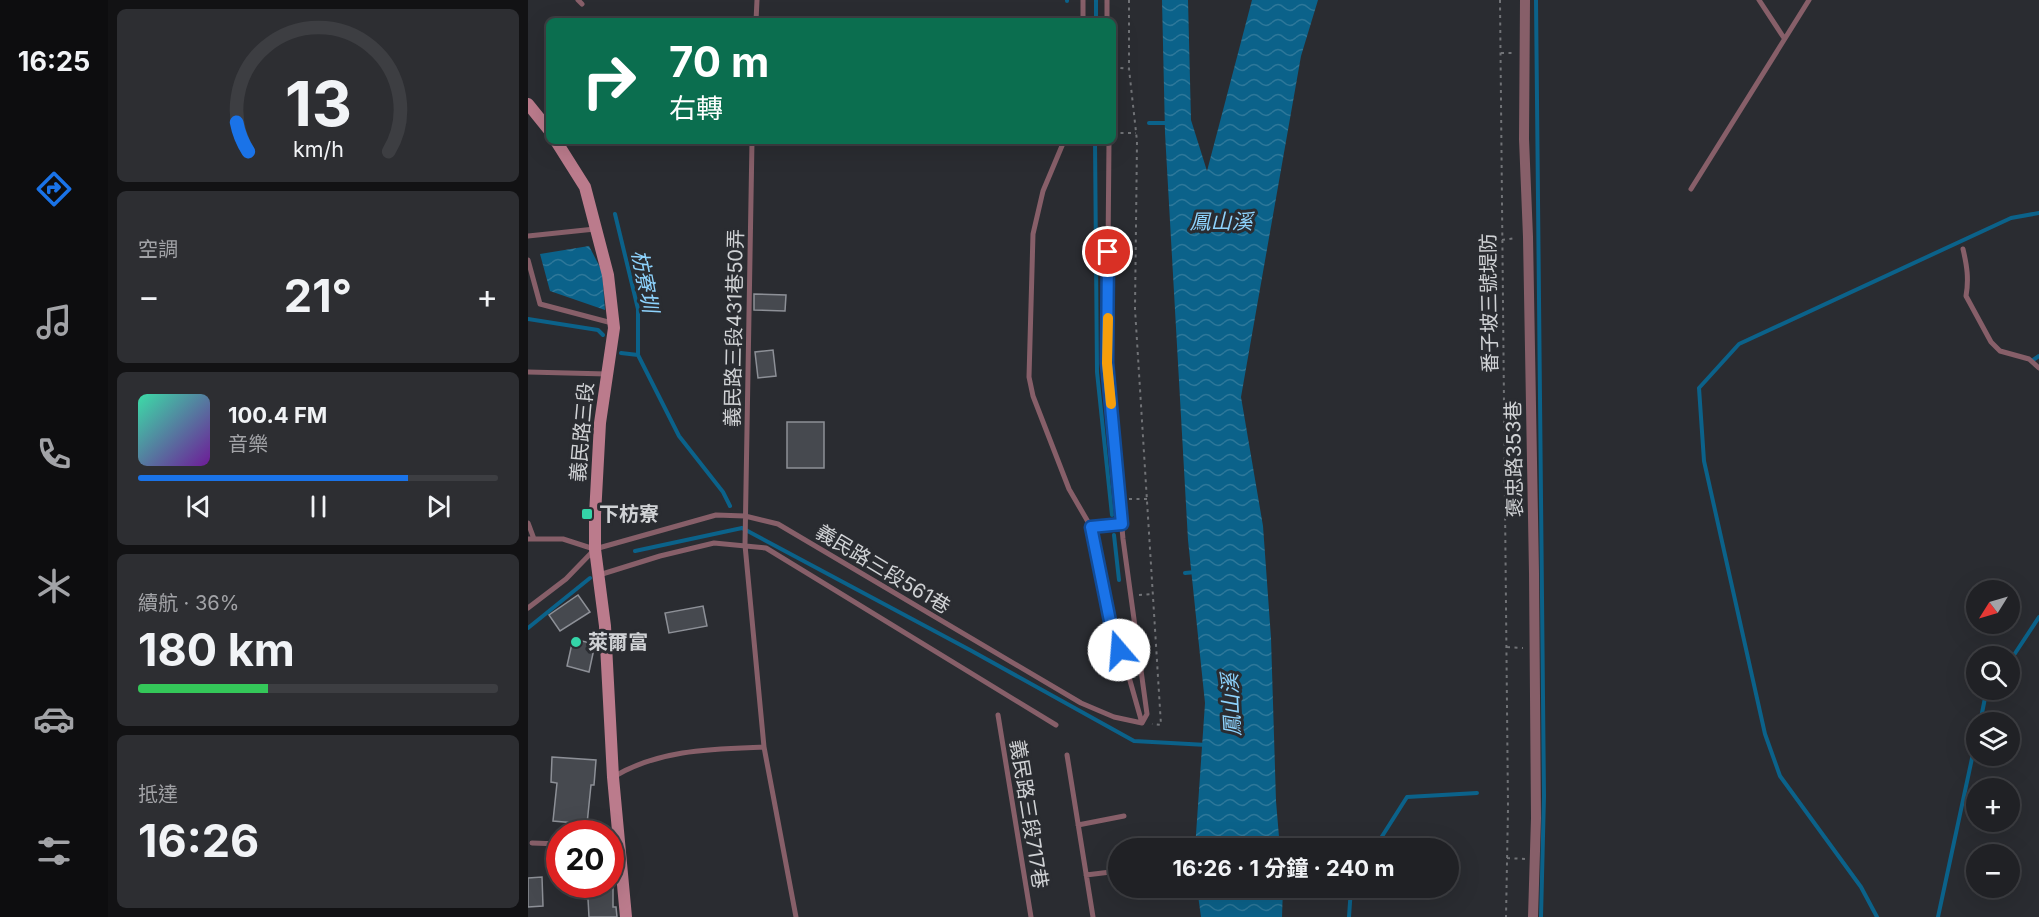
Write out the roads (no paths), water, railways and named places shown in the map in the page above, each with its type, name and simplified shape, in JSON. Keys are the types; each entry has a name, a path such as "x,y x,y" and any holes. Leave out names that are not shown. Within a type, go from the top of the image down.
{"main road":[{"path":"528,104 533,118 546,128"},
{"name":"義民路三段","path":"558,144 585,187 608,275 614,323 600,423 595,549 605,626 614,820"},
{"name":"義民路三段","path":"623,898 626,917"}],"street":[{"name":"褒忠路353巷","path":"1525,0 1524,139 1532,432 1534,649 1533,917"}],"lane":[{"path":"756,18 757,0"},
{"path":"1083,0 1083,18"},
{"path":"1107,0 1107,18"},
{"path":"1760,0 1784,38"},
{"path":"1691,189 1809,0"},
{"name":"義民路三段431巷50弄","path":"752,144 744,545 764,747 796,917"},
{"path":"1063,144 1043,190 1033,234 1029,377 1033,396 1069,489 1091,527 1113,636 1125,663 1142,723"},
{"path":"1109,144 1107,363 1119,498 1147,714 1142,723"},
{"path":"528,236 595,229"},
{"path":"1964,249 1969,281 1966,296 1991,342 2000,351 2021,355 2039,368"},
{"path":"528,260 540,304 614,323"},
{"path":"528,372 607,374"},
{"name":"義民路三段561巷","path":"595,549 716,515 745,516 778,524 1081,703 1114,717 1142,723"},
{"path":"528,523 531,539 563,539 595,549 566,579 528,608"},
{"path":"1091,527 1122,524"},
{"path":"597,576 660,556 714,543 766,548 1056,725"},
{"name":"義民路三段717巷","path":"998,715 1031,917"},
{"path":"613,777 635,766 687,750 764,747"},
{"path":"1067,755 1093,917"},
{"path":"1078,825 1124,816"},
{"path":"532,843 546,844"},
{"path":"1086,875 1108,872"}],"water":[{"name":"鳳山溪","path":"1162,0 1188,0 1191,120 1207,171 1252,0 1318,0 1301,56 1241,397 1263,526 1271,638 1279,838 1196,838 1205,703 1188,540 1165,133"},
{"path":"589,246 602,271 605,310 550,291 540,254"},
{"path":"1198,898 1283,898 1282,917 1201,917"}],"waterway":[{"path":"1096,0 1096,18"},
{"path":"1536,0 1544,796 1541,917"},
{"path":"1149,123 1170,123"},
{"path":"1095,144 1097,372 1112,515"},
{"path":"1877,917 1861,887 1780,776 1765,734 1704,461 1699,388 1739,344 2011,218 2039,213"},
{"name":"枋寮圳","path":"615,214 638,309 638,354"},
{"path":"528,319 598,330 603,335"},
{"path":"621,353 638,355 679,436 723,492 730,506"},
{"path":"2033,360 2039,356"},
{"path":"635,551 742,528 1134,741 1207,745"},
{"path":"1114,535 1119,580"},
{"path":"1185,573 1196,572"},
{"path":"528,628 590,578"},
{"path":"2020,646 2039,617"},
{"path":"1982,712 1985,700"},
{"path":"1938,917 1970,766"},
{"path":"1381,838 1407,797 1477,793"},
{"path":"1349,917 1350,898"}],"place":[{"name":"下枋寮","path":"587,514"},
{"name":"萊爾富","path":"576,642"}]}
